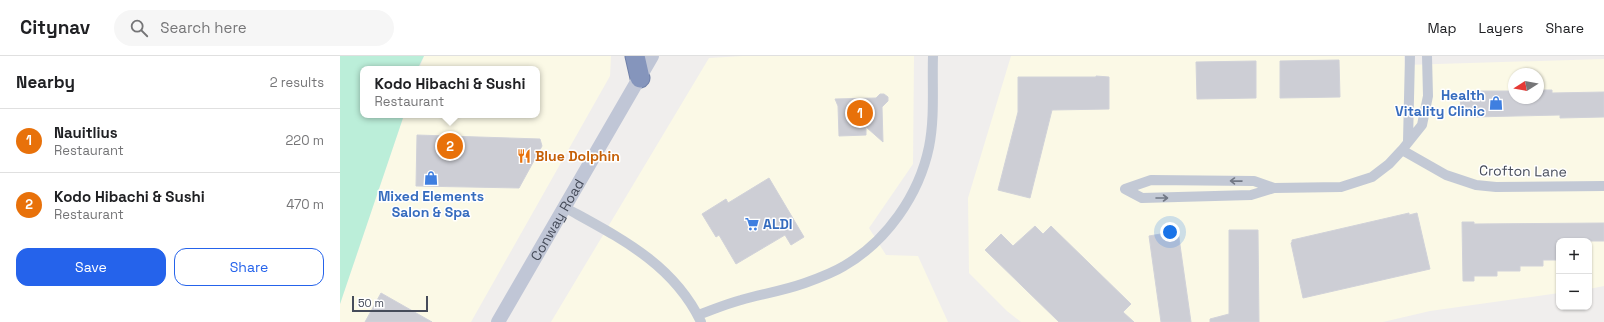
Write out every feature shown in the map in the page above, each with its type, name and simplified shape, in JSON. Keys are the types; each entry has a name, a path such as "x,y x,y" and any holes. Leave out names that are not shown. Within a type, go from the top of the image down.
{"highway":[{"path":"635,56 640,78"}],"street":[{"name":"Conway Road","path":"498,322 652,56"},
{"path":"564,207 625,240 643,252 662,268 681,289 700,319 740,300 800,285 820,278 844,266 865,251 889,228 902,211 923,170 929,145 932,120 933,56"},
{"path":"1408,141 1410,56"},
{"path":"1274,188 1254,181 1151,180 1125,189 1142,198 1251,195 1274,188 1329,188 1354,184 1372,176 1389,164 1422,125 1428,96 1427,56"},
{"name":"Crofton Lane","path":"1402,150 1446,175 1476,185 1496,187 1604,186"}],"shaded area":[{"path":"424,56 611,56 610,76 471,322 340,322 340,304 403,118 540,118 540,66 420,66"},
{"path":"743,56 914,56 913,164 869,228 886,255 918,256 948,322 551,322 709,58"},
{"path":"1011,56 1404,56 1405,65 1604,59 1604,286 1592,288 1592,238 1556,238 1556,293 1430,311 1383,322 1021,322 1007,311 969,273 968,198"}],"green space":[{"path":"340,56 424,56 419,66 360,66 360,118 403,118 340,304"}],"building":[{"path":"1339,60 1340,97 1280,98 1280,61"},
{"path":"1256,61 1256,98 1197,99 1196,62"},
{"path":"1018,77 1109,77 1109,109 1052,110 1030,198 998,190 1018,112"},
{"path":"1544,90 1552,90 1552,93 1604,92 1604,117 1560,118 1560,115 1473,117 1473,112 1461,112 1460,95 1473,94 1473,91 1508,91 1508,104 1544,104"},
{"path":"880,94 884,94 888,97 888,101 882,107 883,142 866,127 866,135 839,136 838,106 835,99 876,98"},
{"path":"417,135 540,139 542,146 519,188 416,186"},
{"name":"ALDI","path":"769,178 804,237 791,245 785,235 736,264 719,235 716,237 702,214 726,199 728,203"},
{"path":"1409,213 1409,215 1417,213 1430,269 1303,298 1291,243 1292,240"},
{"path":"1462,222 1474,222 1474,224 1604,223 1604,241 1592,241 1592,238 1556,238 1556,260 1543,260 1543,266 1520,266 1520,271 1497,271 1497,276 1474,276 1474,281 1463,281"},
{"path":"1035,226 1043,234 1051,226 1131,304 1123,312 1134,322 1059,322 985,250 1001,234 1013,246"},
{"path":"1229,230 1258,230 1259,322 1210,322 1210,319 1229,314"},
{"path":"1178,231 1191,322 1161,322 1149,236"},
{"path":"381,293 432,322 365,322"}],"place":[{"name":"Health Vitality Clinic","path":"1496,103"},
{"name":"Nauitlius","path":"860,113"},
{"name":"Kodo Hibachi & Sushi","path":"450,146"},
{"name":"Blue Dolphin","path":"524,156"},
{"name":"Mixed Elements Salon & Spa","path":"431,178"},
{"name":"ALDI","path":"752,224"}]}
